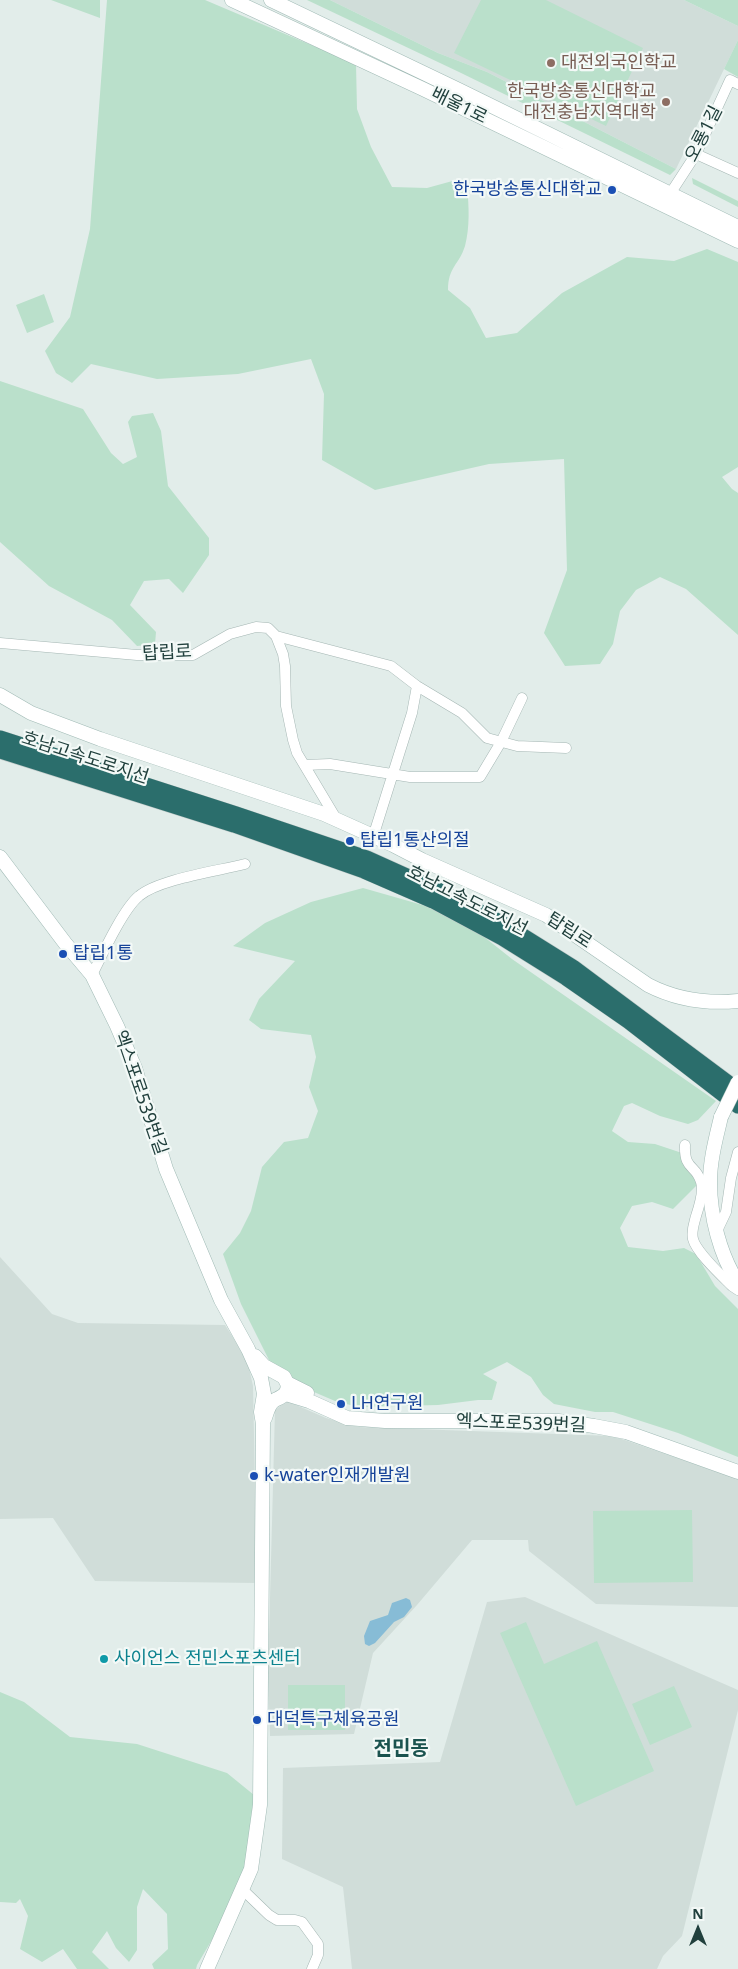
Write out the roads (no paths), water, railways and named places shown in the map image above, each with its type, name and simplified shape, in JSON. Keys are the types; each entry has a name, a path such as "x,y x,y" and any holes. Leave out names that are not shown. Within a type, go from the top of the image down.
{"highway":[{"name":"호남고속도로지선","path":"0,738 358,855 438,890 509,927 573,967 738,1090"},
{"name":"호남고속도로지선","path":"0,751 234,826 364,871 433,902 502,938 566,978 628,1021 738,1106"}],"main road":[{"name":"배울1로","path":"232,0 423,89 738,241"},
{"name":"배울1로","path":"271,0 468,94 738,227"},
{"name":"탑립로","path":"0,696 31,713 100,739 315,811 338,821 546,915 648,985 664,993 702,1002 738,1001"},
{"name":"엑스포로539번길","path":"0,856 65,943 92,975 135,1068 150,1123 166,1169 221,1300 248,1349"},
{"path":"738,1082 721,1117 714,1144 710,1183 717,1231 723,1250 738,1283"},
{"path":"248,1349 264,1366 276,1374 267,1376 275,1391"},
{"path":"248,1349 275,1391"},
{"name":"엑스포로539번길","path":"275,1391 308,1401 348,1418 385,1422 558,1421 594,1426 626,1432 738,1472"},
{"path":"207,1969 251,1869 260,1805 263,1424 261,1412 275,1391"}],"street":[{"name":"오룡1길","path":"670,194 696,154 730,80 738,84"},
{"path":"696,154 738,173"},
{"name":"탑립로","path":"0,643 138,655 193,655 230,634 256,627 268,628 276,636 391,666 417,686 462,713 487,738 518,746 566,748"},
{"path":"276,636 285,666 286,706 293,740 305,765 338,821"},
{"path":"373,837 412,713 417,686"},
{"path":"305,765 330,764 410,777 480,777 501,742 522,698"},
{"path":"92,975 121,919 139,896 165,883 245,864"},
{"path":"685,1145 686,1162 702,1183 698,1211 692,1227 693,1240 701,1252 732,1286 738,1290"},
{"path":"717,1231 726,1212 731,1178 738,1152"},
{"path":"242,1890 277,1920 302,1922 318,1944 318,1955 312,1969"}],"water":[{"path":"406,1598 410,1600 412,1607 404,1617 394,1622 375,1643 369,1646 365,1644 364,1636 370,1621 388,1615 392,1603"}],"place":[{"name":"대전외국인학교","path":"551,63"},
{"name":"한국방송통신대학교 대전충남지역대학","path":"666,102"},
{"name":"한국방송통신대학교","path":"612,190"},
{"name":"탑립1통산의절","path":"350,841"},
{"name":"탑립1통","path":"63,954"},
{"name":"LH연구원","path":"341,1404"},
{"name":"k-water인재개발원","path":"254,1476"},
{"name":"사이언스 전민스포츠센터","path":"104,1659"},
{"name":"대덕특구체육공원","path":"257,1720"}],"district":[{"name":"전민동","path":"401,1749"}]}
